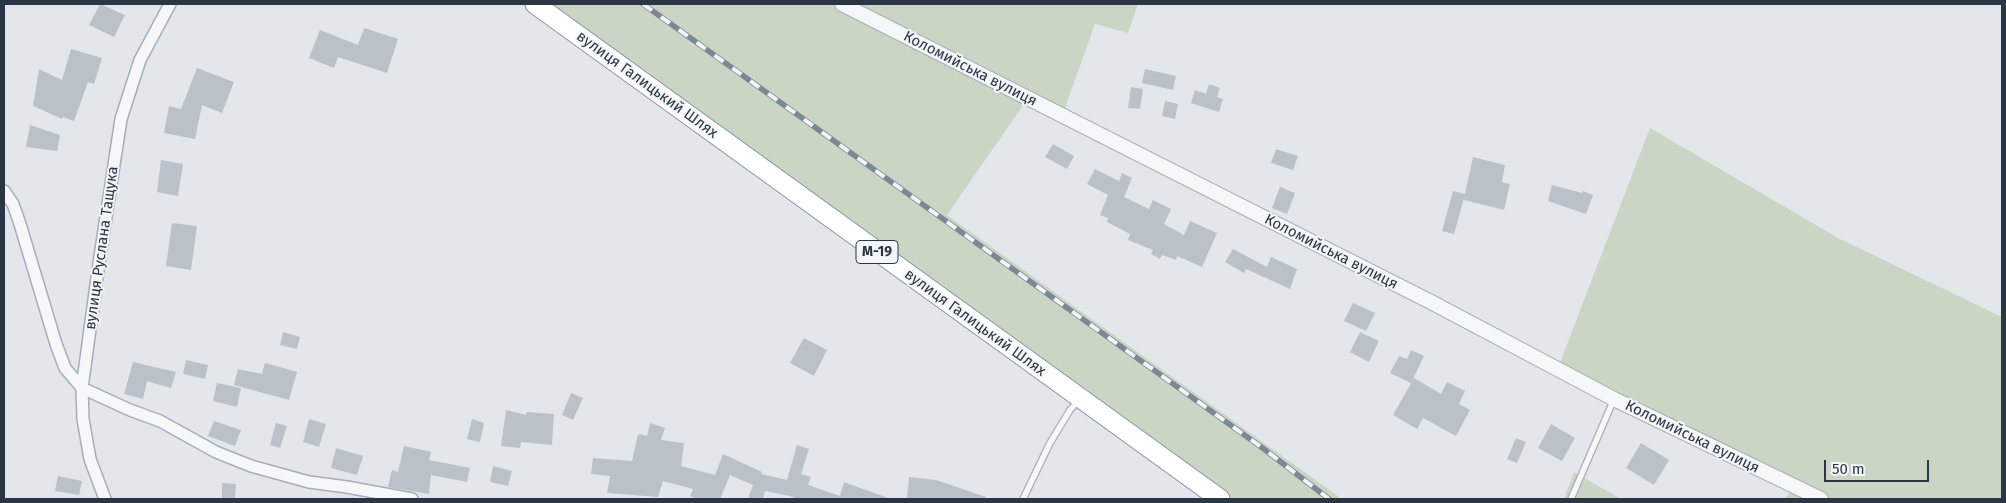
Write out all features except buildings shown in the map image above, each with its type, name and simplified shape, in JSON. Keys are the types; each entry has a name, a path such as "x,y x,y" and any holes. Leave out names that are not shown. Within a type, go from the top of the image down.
{"highway":[{"name":"вулиця Галицький Шлях","path":"535,4 1220,499"}],"street":[{"name":"вулиця Руслана Тащука","path":"105,499 90,459 83,419 82,388 121,119 140,60 170,4"},
{"name":"Коломийська вулиця","path":"842,4 1431,302 1614,399 1821,499"},
{"path":"4,191 13,204 20,224 65,368 82,388 130,410 160,421 216,452 251,466 309,482 412,499"}],"lane":[{"path":"1023,499 1050,443 1070,410 1080,398"},
{"path":"1571,499 1614,399"}],"green space":[{"path":"526,4 1138,4 1128,33 1095,24 1061,119 1026,101 947,215 1342,499 1211,499"},
{"path":"1650,128 1838,238 2002,317 2002,499 1785,499 1792,489 1558,368"},
{"path":"1574,472 1621,499 1564,499"}],"railway":[{"path":"643,4 1264,449 1329,499"}]}
